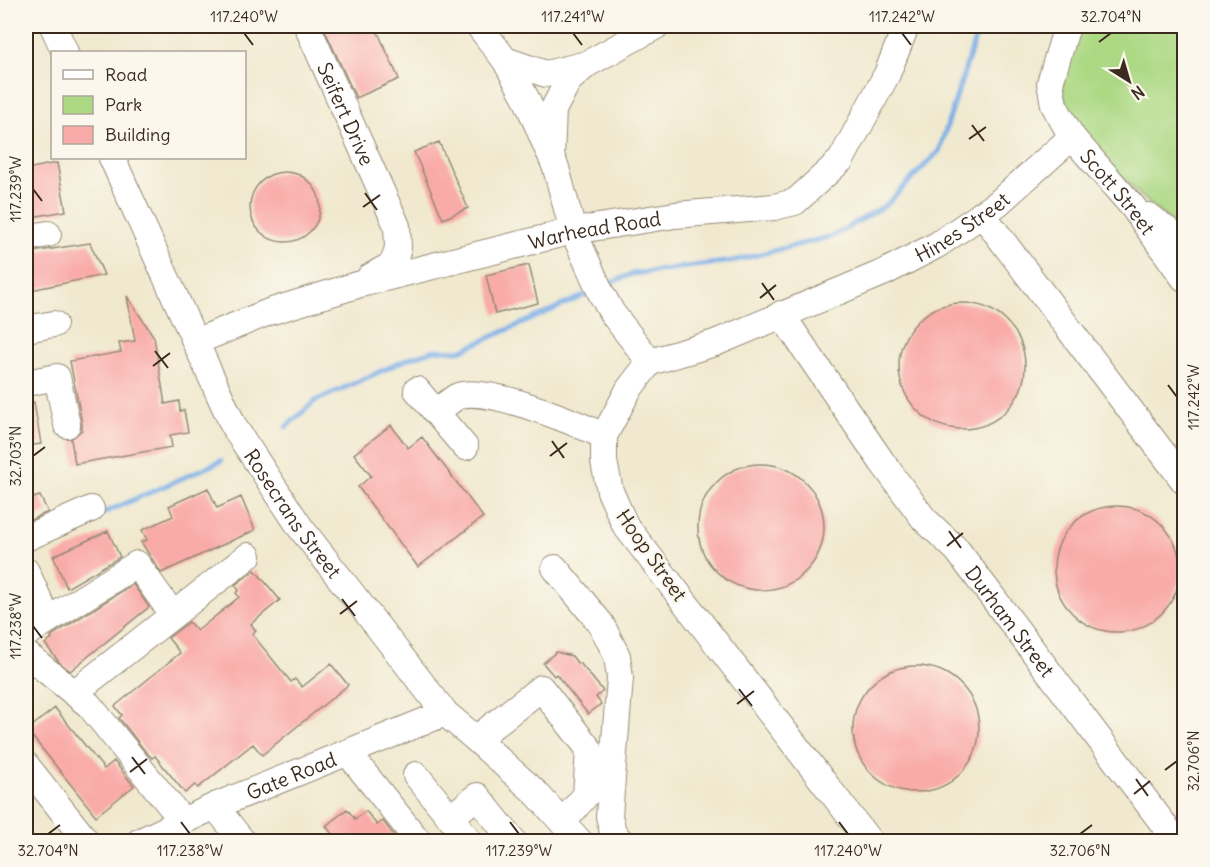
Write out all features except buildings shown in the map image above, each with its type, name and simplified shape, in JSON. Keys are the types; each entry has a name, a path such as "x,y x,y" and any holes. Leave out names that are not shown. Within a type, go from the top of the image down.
{"street":[{"path":"53,26 65,51"},
{"name":"Seifert Drive","path":"307,26 397,226 398,248 393,264 357,285"},
{"path":"551,156 553,110 568,81 587,64 656,26"},
{"name":"Warhead Road","path":"195,342 270,312 357,285 573,231 675,215 774,207 795,202 841,160 887,75 906,26"},
{"path":"1067,26 1050,83 1054,105 1072,137"},
{"path":"491,42 546,74 587,64"},
{"path":"491,42 526,98 556,168 573,231 599,288 612,313 650,362 715,343 781,314"},
{"name":"Scott Street","path":"1072,137 1133,207 1185,278"},
{"name":"Hines Street","path":"781,314 885,272 937,245 997,204 1072,137"},
{"name":"Rosecrans Street","path":"112,159 234,427 300,527 444,713 536,793 580,842"},
{"path":"1133,207 1148,215 1185,243"},
{"path":"982,214 1185,481"},
{"name":"Durham Street","path":"781,314 882,462 924,519 957,550 1177,842"},
{"path":"26,329 54,324"},
{"name":"Hoop Street","path":"650,362 629,389 604,436 604,462 610,491 626,525 870,842"},
{"path":"26,383 57,377 67,425"},
{"path":"417,390 465,447"},
{"path":"436,412 458,396 474,393 575,422 604,436"},
{"path":"26,537 91,509"},
{"path":"74,693 248,556"},
{"path":"26,634 137,564 173,615"},
{"path":"555,568 601,624 618,656 620,678 609,816 613,832 621,842"},
{"path":"26,571 48,620"},
{"path":"26,654 89,705 182,820"},
{"path":"476,739 541,688 589,748 586,795 563,822"},
{"name":"Gate Road","path":"139,842 215,806 444,713"},
{"path":"348,753 419,842"},
{"path":"26,765 87,842"},
{"path":"416,775 470,842"},
{"path":"450,818 477,796 514,842"},
{"path":"215,806 243,842"}],"green space":[{"path":"1077,26 1184,26 1184,231 1153,207 1115,170 1081,130 1070,112 1064,97 1063,79"}],"waterway":[{"path":"606,285 632,274 733,261 833,236 886,205 939,151 979,26"},
{"path":"286,427 315,401 410,358 435,350 460,351 592,292"},
{"path":"99,515 221,461"}]}
